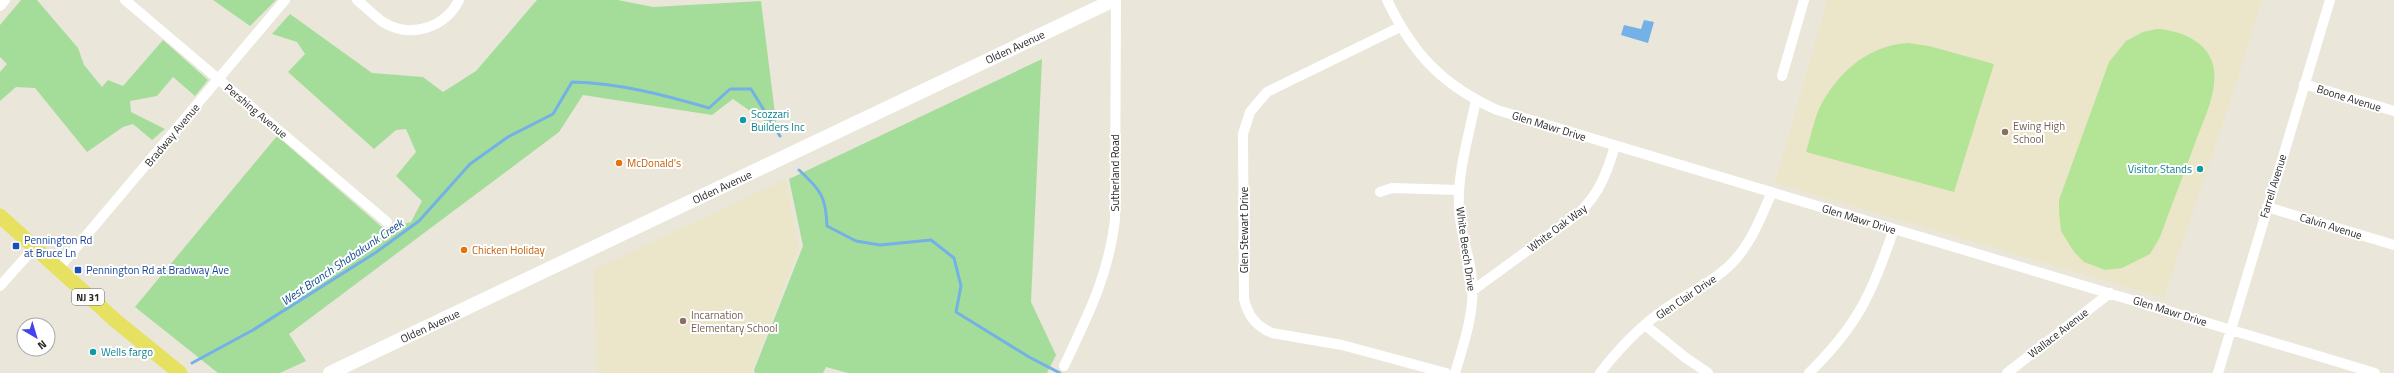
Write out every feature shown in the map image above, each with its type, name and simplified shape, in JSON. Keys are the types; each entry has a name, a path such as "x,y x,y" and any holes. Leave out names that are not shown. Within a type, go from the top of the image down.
{"main road":[{"name":"Olden Avenue","path":"330,373 1115,0"},
{"name":"NJ 31","path":"0,216 116,321 180,373"}],"street":[{"path":"0,6 5,0"},
{"name":"Pershing Avenue","path":"124,0 387,222"},
{"name":"Bradway Avenue","path":"58,269 285,0"},
{"path":"357,0 383,22 394,27 415,30 430,27 444,19 459,1"},
{"name":"Sutherland Road","path":"1064,366 1094,303 1107,267 1115,220 1115,0"},
{"name":"Glen Mawr Drive","path":"1387,0 1400,27 1415,49 1438,74 1476,100 1497,110 2372,373"},
{"path":"1782,76 1804,0"},
{"name":"Farrell Avenue","path":"2218,373 2330,0"},
{"name":"Glen Stewart Drive","path":"1400,27 1276,86 1257,101 1250,112 1243,134 1244,299 1250,318 1264,330 1272,333 1342,345 1446,373"},
{"name":"Boone Avenue","path":"2304,84 2394,111"},
{"name":"White Beech Drive","path":"1455,373 1468,327 1472,291 1470,264 1460,226 1459,190 1476,100"},
{"name":"White Oak Way","path":"1472,291 1590,203 1605,179 1615,146"},
{"path":"1380,192 1392,188 1459,190"},
{"name":"Glen Clair Drive","path":"1600,373 1627,341 1644,325 1670,305 1707,284 1734,261 1755,232 1772,192"},
{"name":"Calvin Avenue","path":"2267,207 2394,245"},
{"path":"1809,373 1844,337 1863,308 1875,284 1894,229"},
{"path":"0,286 34,248"},
{"name":"Wallace Avenue","path":"2007,373 2110,294"},
{"path":"1644,325 1708,373"}],"shaded area":[{"name":"Ewing High School","path":"1827,0 2262,0 2237,81 2164,298 1775,183"},
{"name":"Incarnation Elementary School","path":"786,179 799,247 751,373 597,373 593,270"}],"green space":[{"path":"21,0 37,0 78,48 84,65 102,87 108,80 123,86 163,40 208,80 195,96 173,77 157,96 130,101 131,112 165,129 152,140 133,124 123,127 87,152 35,88 16,87 0,101 0,72 7,64 0,57 0,25"},
{"path":"213,0 276,0 250,26"},
{"path":"537,0 618,0 653,7 761,1 777,130 733,99 712,115 583,95 559,132 289,334 306,361 280,373 218,373 135,307 277,136 384,229 411,222 422,201 396,176 416,152 406,129 396,130 374,149 288,72 305,54 297,42 272,34 290,14 372,73 423,77 443,92 476,71"},
{"path":"2157,29 2175,32 2193,39 2207,52 2212,60 2214,70 2211,99 2160,237 2150,254 2122,268 2105,270 2084,262 2074,252 2061,231 2059,200 2109,62 2126,41 2143,32"},
{"path":"1908,43 1929,46 1994,64 1954,192 1806,152 1818,111 1833,85 1843,74 1854,64 1879,49"},
{"path":"1042,59 1031,302 1056,355 1047,373 848,373 826,367 823,373 755,373 754,370 803,246 789,179"}],"water":[{"path":"1644,20 1654,22 1648,43 1621,35 1624,25 1641,29"}],"waterway":[{"name":"West Branch Shabakunk Creek","path":"192,363 253,330 375,253 419,221 470,164 508,137 553,114 572,82 624,87 658,94 709,108 730,89 751,89 780,136"},
{"name":"West Branch Shabakunk Creek","path":"799,170 813,183 821,195 824,201 827,226 856,241 880,245 931,240 954,258 961,286 956,312 1029,357 1060,373"}],"place":[{"name":"Scozzari Builders Inc","path":"743,120"},
{"name":"Ewing High School","path":"2005,132"},
{"name":"McDonald's","path":"619,163"},
{"name":"Visitor Stands","path":"2200,169"},
{"name":"Pennington Rd at Bruce Ln","path":"16,246"},
{"name":"Chicken Holiday","path":"464,250"},
{"name":"Pennington Rd at Bradway Ave","path":"78,270"},
{"name":"Incarnation Elementary School","path":"683,321"},
{"name":"Wells fargo","path":"93,352"}]}
